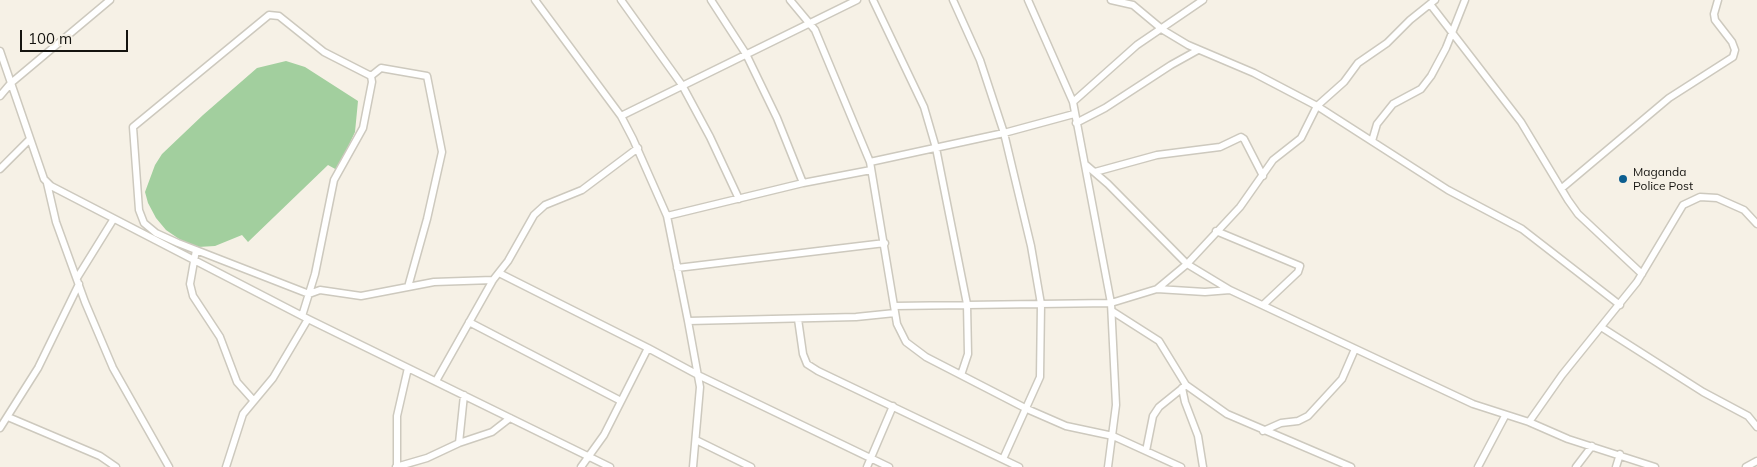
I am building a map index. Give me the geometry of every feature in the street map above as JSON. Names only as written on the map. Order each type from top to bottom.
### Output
[{"type":"street","points":[[0,96],[11,83],[110,0]]},
{"type":"street","points":[[535,0],[621,116],[638,148],[668,216],[700,376],[700,400],[694,467]]},
{"type":"street","points":[[621,0],[682,85],[710,137],[739,199]]},
{"type":"street","points":[[711,0],[746,54],[777,118],[803,183]]},
{"type":"street","points":[[790,0],[810,22],[838,82],[870,162],[895,309],[901,332],[915,350],[1027,409],[1066,426],[1114,436],[1181,467]]},
{"type":"street","points":[[621,116],[857,0]]},
{"type":"street","points":[[873,0],[924,107],[936,148],[967,304],[968,354],[961,375]]},
{"type":"street","points":[[953,0],[980,60],[1004,133],[1031,246],[1040,304],[1040,377],[1005,462]]},
{"type":"street","points":[[1028,0],[1073,102],[1111,303],[1116,405],[1114,436],[1108,467]]},
{"type":"street","points":[[1111,0],[1138,8],[1161,28],[1198,50],[1254,73],[1317,106],[1448,190],[1522,229],[1620,305]]},
{"type":"street","points":[[1073,102],[1137,45],[1202,0]]},
{"type":"street","points":[[1372,141],[1377,124],[1392,104],[1421,89],[1431,76],[1465,0]]},
{"type":"street","points":[[1562,188],[1669,98],[1733,57],[1736,50],[1732,42],[1714,20],[1718,0]]},
{"type":"street","points":[[1157,289],[1187,264],[1247,200],[1274,160],[1301,138],[1317,106],[1344,82],[1358,63],[1387,44],[1410,20],[1433,2],[1521,122],[1578,214],[1642,274]]},
{"type":"street","points":[[371,76],[324,52],[279,16],[269,15],[136,122],[133,127],[132,140],[139,210],[144,222],[156,232],[196,250],[309,294],[320,290],[361,296],[434,282],[493,280]]},
{"type":"street","points":[[1076,123],[1198,50]]},
{"type":"street","points":[[0,51],[46,183],[56,222],[113,368],[169,467]]},
{"type":"street","points":[[371,76],[382,68],[427,76],[441,145],[442,152],[427,219],[408,287]]},
{"type":"street","points":[[226,467],[243,414],[273,378],[305,318],[334,180],[363,128],[372,82],[371,76]]},
{"type":"street","points":[[870,162],[1004,133],[1074,114]]},
{"type":"street","points":[[1095,172],[1148,157],[1220,147],[1241,137],[1244,139],[1263,176]]},
{"type":"street","points":[[0,168],[30,138]]},
{"type":"street","points":[[436,381],[493,280],[530,220],[541,208],[582,190],[638,148]]},
{"type":"street","points":[[1086,166],[1095,172],[1187,264],[1230,290],[1432,386],[1505,416],[1529,422],[1558,436],[1620,454],[1655,467]]},
{"type":"street","points":[[668,216],[803,183],[871,170]]},
{"type":"street","points":[[46,183],[113,220],[305,318],[610,467]]},
{"type":"street","points":[[1529,422],[1562,375],[1620,305],[1642,274],[1678,210],[1690,200],[1700,197],[1729,202],[1744,210],[1757,224]]},
{"type":"street","points":[[0,428],[38,368],[78,281],[113,220]]},
{"type":"street","points":[[1216,231],[1300,266],[1298,272],[1263,305]]},
{"type":"street","points":[[677,268],[885,243]]},
{"type":"street","points":[[196,250],[190,284],[193,296],[220,337],[237,382],[254,401]]},
{"type":"street","points":[[499,273],[700,376],[889,467]]},
{"type":"street","points":[[688,321],[798,318],[967,304],[1111,303],[1157,289],[1205,292],[1230,290]]},
{"type":"street","points":[[1112,310],[1159,340],[1184,386],[1185,402],[1198,436],[1203,467]]},
{"type":"street","points":[[798,318],[803,354],[807,364],[1005,462],[1019,467]]},
{"type":"street","points":[[469,322],[621,401]]},
{"type":"street","points":[[1601,327],[1703,392],[1748,416],[1757,427]]},
{"type":"street","points":[[581,467],[604,435],[648,348]]},
{"type":"street","points":[[1263,431],[1281,423],[1298,421],[1308,416],[1342,378],[1355,349]]},
{"type":"street","points":[[408,368],[397,416],[397,467],[427,458],[459,443],[492,432],[510,418]]},
{"type":"street","points":[[1184,386],[1227,414],[1263,431],[1352,467]]},
{"type":"street","points":[[1146,451],[1153,416],[1159,407],[1184,386]]},
{"type":"street","points":[[459,443],[464,395]]},
{"type":"street","points":[[867,467],[893,406]]},
{"type":"street","points":[[8,416],[100,456],[116,467]]},
{"type":"street","points":[[1478,467],[1505,416]]},
{"type":"street","points":[[696,440],[751,467]]},
{"type":"street","points":[[1576,467],[1592,446]]},
{"type":"street","points":[[1616,467],[1620,454]]},
{"type":"street","points":[[1746,467],[1756,460]]},
{"type":"green space","points":[[286,61],[305,67],[358,101],[355,132],[337,170],[328,165],[248,242],[242,235],[215,246],[198,247],[182,241],[166,230],[156,218],[148,203],[145,192],[155,165],[162,154],[203,115],[257,68]]},
{"type":"place","name":"Maganda Police Post","points":[[1623,179]]}]
